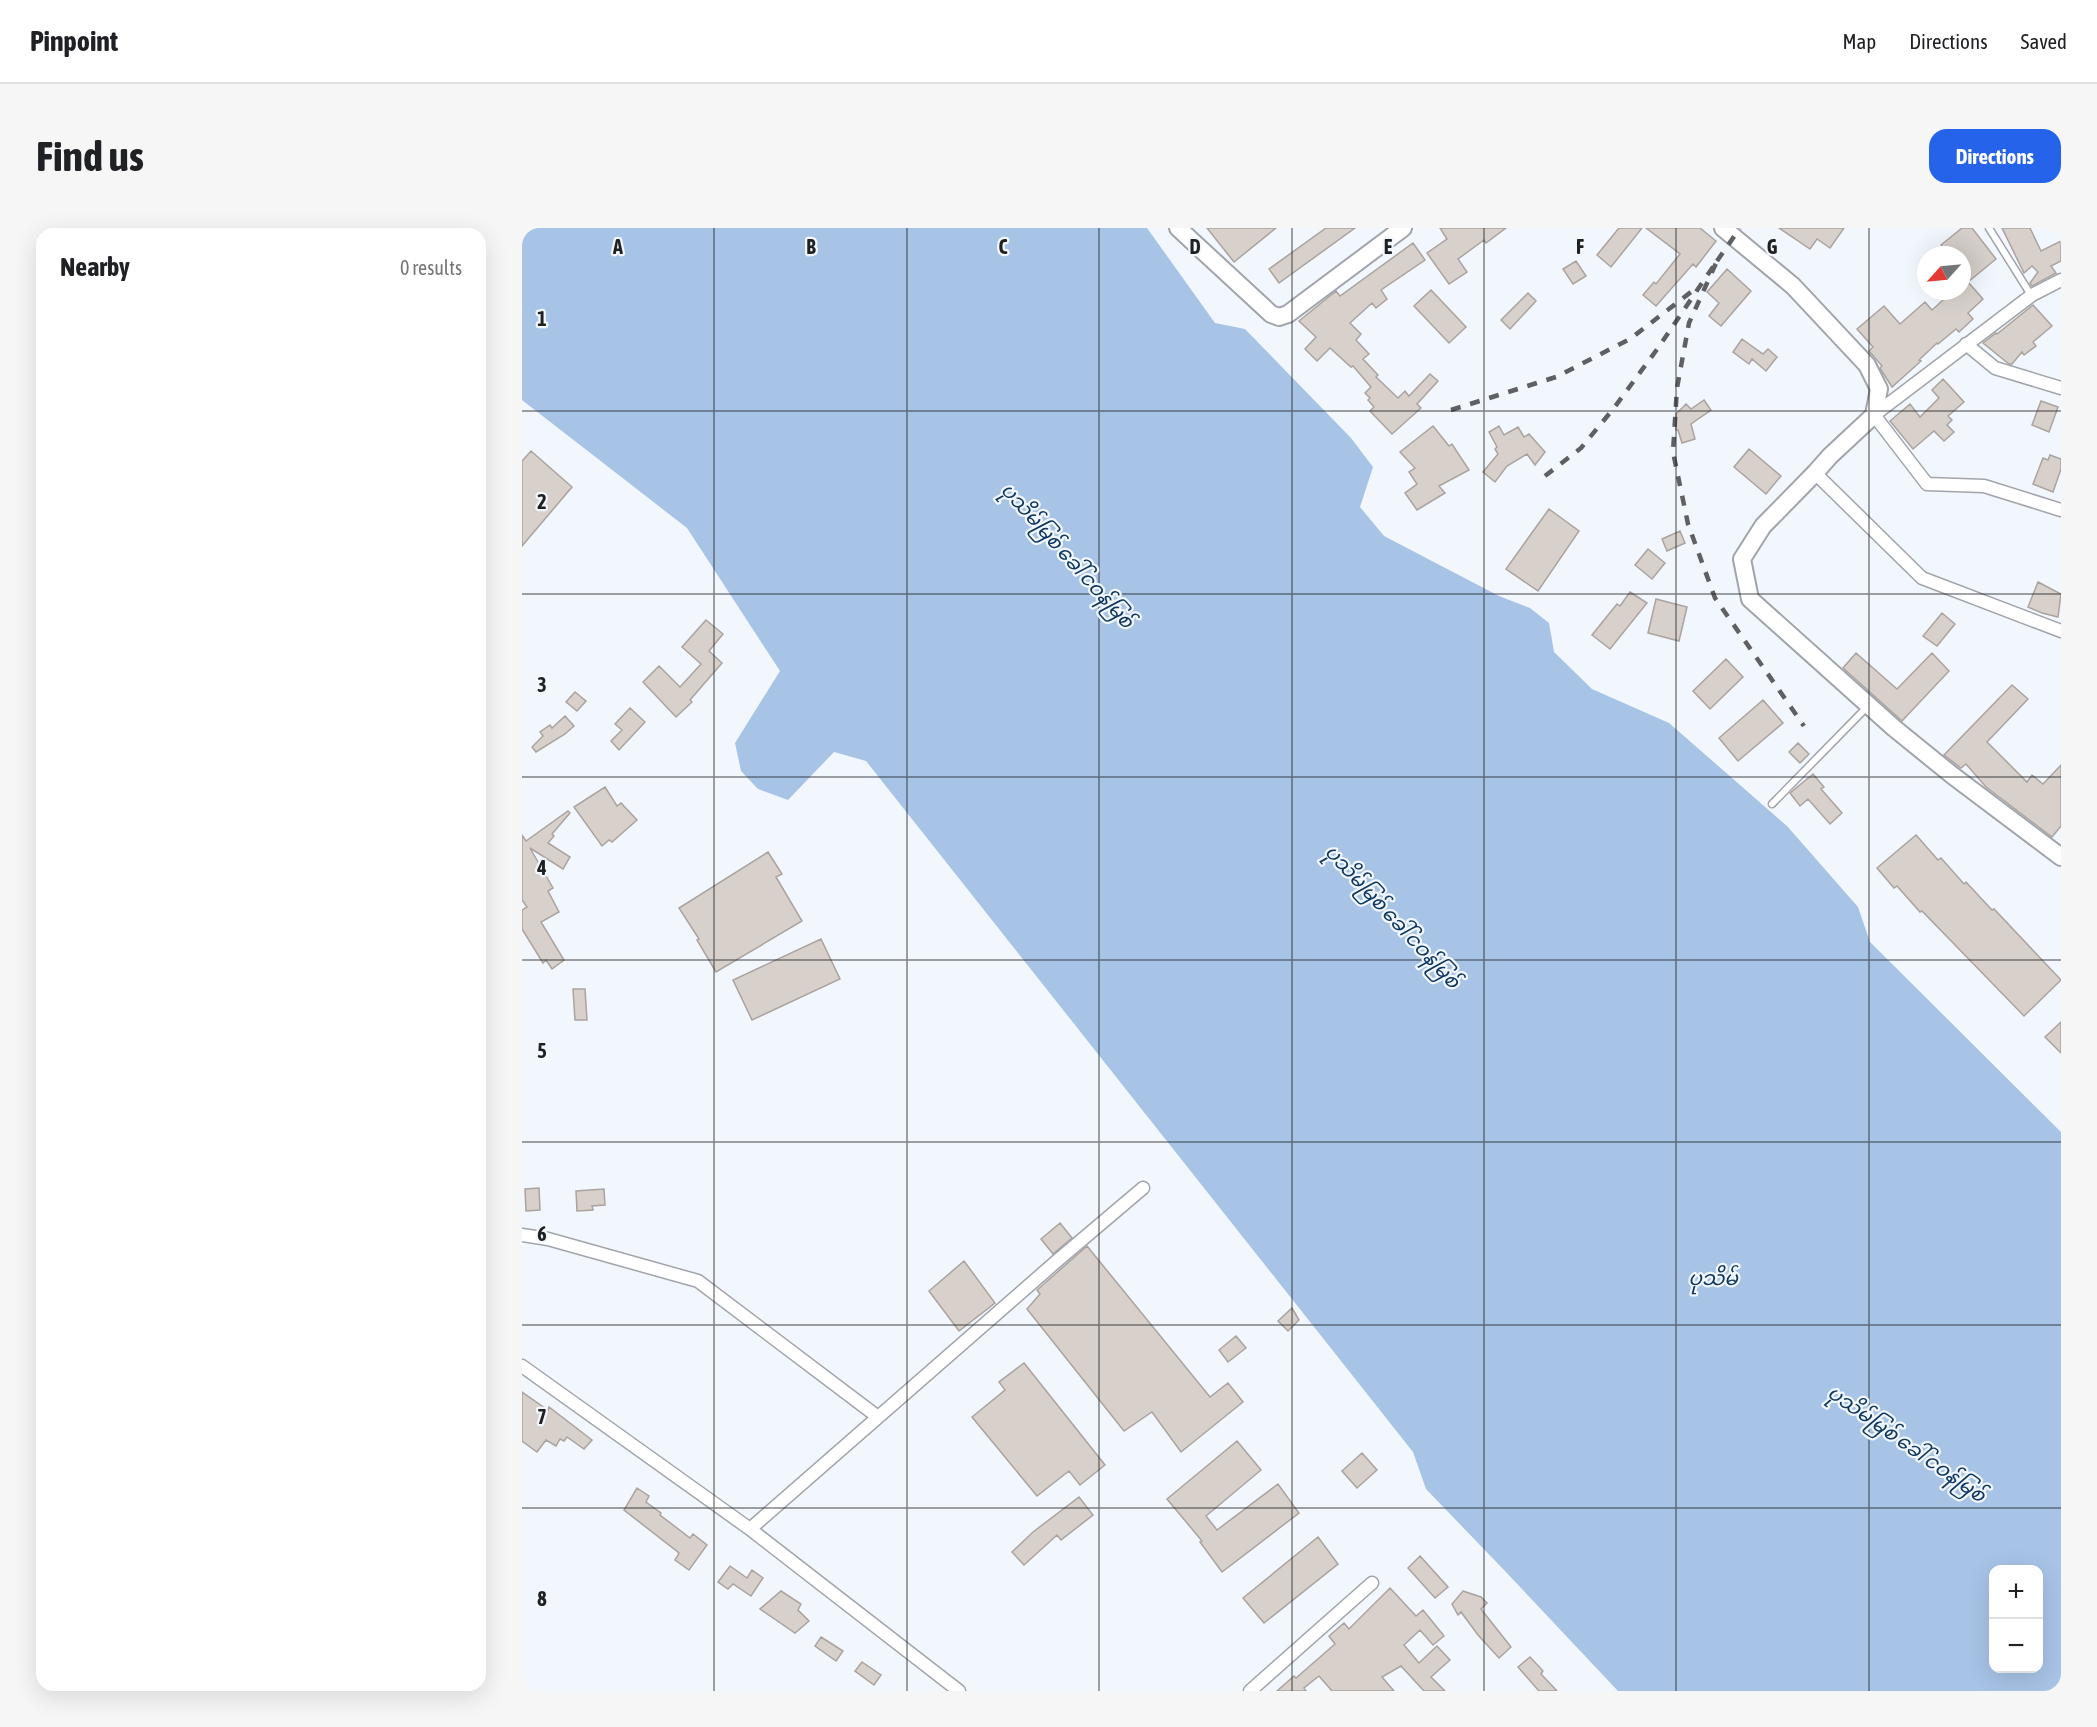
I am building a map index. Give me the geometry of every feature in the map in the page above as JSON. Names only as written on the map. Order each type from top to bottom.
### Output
[{"type":"street","points":[[1178,228],[1271,314],[1279,317],[1288,314],[1403,228]]},
{"type":"street","points":[[1730,230],[1793,286],[1867,366],[1879,389],[1874,415],[1927,484],[1984,486],[2061,510]]},
{"type":"street","points":[[2061,280],[2032,296],[1874,415],[1830,456],[1763,526],[1742,559],[1750,599],[1868,706],[1952,775],[2061,857]]},
{"type":"street","points":[[1966,344],[1995,368],[2061,388]]},
{"type":"street","points":[[1815,473],[1922,578],[2061,631]]},
{"type":"street","points":[[750,1529],[1143,1188]]},
{"type":"street","points":[[522,1235],[548,1239],[698,1281],[878,1418]]},
{"type":"street","points":[[522,1366],[750,1529],[958,1691]]},
{"type":"street","points":[[1250,1691],[1372,1583]]},
{"type":"lane","points":[[1989,228],[2032,296]]},
{"type":"lane","points":[[1772,804],[1868,706]]},
{"type":"water","name":"ပုသိမ်","points":[[522,228],[1147,228],[1215,323],[1245,329],[1351,438],[1373,467],[1360,507],[1384,536],[1499,596],[1530,608],[1549,623],[1554,652],[1592,689],[1669,723],[1787,826],[1858,907],[1870,942],[2061,1132],[2061,1691],[1618,1691],[1426,1489],[1413,1452],[866,761],[834,752],[788,800],[758,789],[741,771],[735,743],[780,671],[687,528],[522,400]]},
{"type":"building","points":[[1207,228],[1276,228],[1234,262]]},
{"type":"building","points":[[1326,228],[1355,228],[1279,283],[1269,269]]},
{"type":"building","points":[[1440,228],[1506,228],[1486,243],[1484,240],[1458,259],[1467,272],[1449,284],[1427,253],[1447,239]]},
{"type":"building","points":[[1619,228],[1642,228],[1611,267],[1597,255]]},
{"type":"building","points":[[1646,228],[1700,228],[1716,241],[1696,267],[1693,264],[1656,306],[1643,295],[1654,282],[1656,284],[1680,254]]},
{"type":"building","points":[[1779,228],[1844,228],[1830,248],[1817,239],[1810,249]]},
{"type":"building","points":[[1962,228],[1972,228],[1996,259],[1971,280],[1971,246],[1941,245]]},
{"type":"building","points":[[2002,228],[2030,228],[2041,251],[2061,241],[2061,261],[2051,266],[2056,273],[2032,286],[2030,283],[2038,272],[2032,266],[2024,273]]},
{"type":"building","points":[[1413,243],[1425,260],[1381,290],[1387,299],[1376,308],[1372,303],[1350,323],[1361,334],[1356,340],[1369,354],[1363,359],[1378,375],[1376,377],[1398,398],[1405,391],[1409,396],[1430,374],[1438,381],[1417,404],[1421,408],[1392,434],[1370,411],[1374,407],[1365,393],[1371,387],[1353,366],[1351,367],[1330,348],[1317,361],[1305,349],[1316,337],[1299,321],[1336,291],[1340,296]]},
{"type":"building","points":[[1576,261],[1586,276],[1573,284],[1563,269]]},
{"type":"building","points":[[1727,269],[1751,291],[1721,326],[1709,316],[1719,303],[1707,292]]},
{"type":"building","points":[[1971,285],[1983,299],[1968,313],[1973,319],[1959,332],[1956,329],[1937,343],[1892,387],[1880,368],[1882,366],[1869,351],[1873,347],[1857,329],[1884,306],[1900,324],[1925,302],[1932,310],[1943,300],[1971,300]]},
{"type":"building","points":[[1431,290],[1466,327],[1449,343],[1414,306]]},
{"type":"building","points":[[1528,293],[1536,301],[1510,329],[1501,320]]},
{"type":"building","points":[[2033,305],[2052,326],[2033,342],[2036,346],[2024,355],[2022,352],[2012,364],[2009,364],[1983,343]]},
{"type":"building","points":[[1742,339],[1763,354],[1768,349],[1777,357],[1766,371],[1752,359],[1749,364],[1733,352]]},
{"type":"building","points":[[1943,379],[1964,402],[1948,416],[1952,420],[1947,425],[1954,432],[1944,441],[1934,431],[1913,449],[1890,421],[1910,404],[1920,417],[1939,398],[1932,390]]},
{"type":"building","points":[[1704,400],[1711,410],[1691,424],[1695,439],[1682,443],[1678,430],[1676,430],[1676,414],[1686,404],[1691,409]]},
{"type":"building","points":[[2041,401],[2058,407],[2049,432],[2032,425]]},
{"type":"building","points":[[1433,426],[1449,446],[1452,444],[1469,470],[1439,486],[1445,493],[1417,510],[1405,493],[1417,484],[1409,472],[1415,468],[1400,452]]},
{"type":"building","points":[[1499,426],[1504,435],[1518,427],[1524,437],[1529,434],[1545,452],[1535,465],[1527,454],[1507,466],[1495,482],[1483,472],[1498,454],[1489,432]]},
{"type":"building","points":[[1749,449],[1781,476],[1766,494],[1734,467]]},
{"type":"building","points":[[531,451],[572,487],[522,546],[522,461]]},
{"type":"building","points":[[2050,455],[2061,459],[2061,469],[2053,492],[2033,484],[2043,458],[2048,460]]},
{"type":"building","points":[[1549,509],[1579,531],[1538,591],[1506,569]]},
{"type":"building","points":[[1680,531],[1685,543],[1667,551],[1662,539]]},
{"type":"building","points":[[1648,549],[1665,563],[1652,579],[1635,565]]},
{"type":"building","points":[[2038,582],[2061,594],[2058,617],[2028,607]]},
{"type":"building","points":[[1630,592],[1647,603],[1610,649],[1592,635]]},
{"type":"building","points":[[1656,599],[1687,607],[1679,641],[1648,633]]},
{"type":"building","points":[[1942,613],[1955,624],[1937,646],[1923,636]]},
{"type":"building","points":[[706,620],[723,634],[709,651],[722,663],[690,700],[692,702],[676,717],[643,682],[659,666],[680,687],[701,664],[682,647]]},
{"type":"building","points":[[1856,653],[1897,689],[1932,653],[1949,671],[1902,721],[1843,668]]},
{"type":"building","points":[[1726,659],[1743,677],[1710,709],[1693,691]]},
{"type":"building","points":[[2012,685],[2028,699],[1987,742],[2027,782],[2032,775],[2043,784],[2061,765],[2061,826],[2052,837],[1986,787],[1966,764],[1961,768],[1944,755]]},
{"type":"building","points":[[575,692],[586,701],[577,711],[566,702]]},
{"type":"building","points":[[1763,700],[1783,723],[1738,761],[1719,738]]},
{"type":"building","points":[[630,708],[645,722],[619,750],[611,741],[622,730],[615,724]]},
{"type":"building","points":[[565,716],[574,726],[536,752],[532,747],[543,736],[540,732],[550,725],[552,728]]},
{"type":"building","points":[[1798,743],[1809,754],[1800,763],[1789,752]]},
{"type":"building","points":[[1813,774],[1824,787],[1821,789],[1842,813],[1830,824],[1808,799],[1800,806],[1790,793]]},
{"type":"building","points":[[605,787],[617,806],[621,803],[637,820],[612,842],[609,840],[602,846],[574,807]]},
{"type":"building","points":[[568,811],[570,813],[552,834],[554,836],[548,843],[570,857],[563,869],[530,848],[553,888],[548,891],[559,912],[541,922],[564,960],[552,969],[546,960],[543,963],[522,929],[522,910],[527,907],[522,900],[522,835],[526,841]]},
{"type":"building","points":[[1916,835],[1938,860],[1941,858],[1964,884],[1966,882],[1992,910],[1994,909],[2061,980],[2024,1016],[1897,886],[1894,888],[1877,868]]},
{"type":"building","points":[[768,852],[782,874],[776,877],[802,921],[716,972],[679,908]]},
{"type":"building","points":[[821,939],[840,979],[752,1020],[733,980]]},
{"type":"building","points":[[573,989],[585,989],[587,1020],[575,1020]]},
{"type":"building","points":[[2061,1022],[2061,1053],[2045,1037]]},
{"type":"building","points":[[539,1188],[540,1210],[526,1211],[525,1189]]},
{"type":"building","points":[[604,1189],[605,1205],[592,1206],[593,1210],[577,1211],[576,1191]]},
{"type":"building","points":[[1060,1223],[1072,1238],[1053,1254],[1041,1239]]},
{"type":"building","points":[[1087,1246],[1210,1397],[1228,1383],[1243,1402],[1181,1452],[1152,1412],[1124,1431],[1027,1309],[1040,1294],[1037,1290]]},
{"type":"building","points":[[964,1261],[995,1303],[959,1331],[929,1291]]},
{"type":"building","points":[[1292,1308],[1299,1320],[1288,1331],[1278,1321]]},
{"type":"building","points":[[1236,1336],[1246,1348],[1228,1362],[1219,1350]]},
{"type":"building","points":[[1024,1363],[1105,1465],[1080,1485],[1069,1471],[1037,1496],[972,1417],[1005,1390],[999,1382]]},
{"type":"building","points":[[522,1392],[548,1410],[549,1407],[592,1440],[584,1449],[567,1437],[564,1441],[560,1439],[556,1446],[546,1440],[537,1452],[522,1441]]},
{"type":"building","points":[[1237,1441],[1261,1470],[1206,1516],[1217,1530],[1278,1484],[1299,1513],[1222,1572],[1200,1542],[1202,1541],[1167,1499]]},
{"type":"building","points":[[1362,1453],[1377,1470],[1357,1488],[1342,1471]]},
{"type":"building","points":[[637,1488],[649,1496],[646,1502],[661,1513],[660,1515],[690,1538],[693,1534],[707,1545],[689,1570],[675,1560],[679,1553],[624,1510]]},
{"type":"building","points":[[1079,1497],[1093,1515],[1061,1540],[1057,1535],[1024,1565],[1012,1552],[1033,1532]]},
{"type":"building","points":[[1318,1537],[1338,1564],[1264,1623],[1243,1598]]},
{"type":"building","points":[[1420,1556],[1448,1587],[1435,1598],[1408,1568]]},
{"type":"building","points":[[730,1566],[747,1578],[752,1570],[763,1578],[751,1596],[733,1584],[728,1589],[718,1582]]},
{"type":"building","points":[[1390,1588],[1416,1616],[1423,1610],[1444,1636],[1433,1645],[1420,1630],[1404,1645],[1419,1663],[1437,1646],[1450,1660],[1431,1677],[1445,1691],[1424,1691],[1401,1666],[1382,1677],[1394,1691],[1332,1691],[1319,1676],[1304,1688],[1306,1691],[1277,1691],[1294,1676],[1296,1678],[1335,1644],[1329,1636],[1344,1623],[1349,1629]]},
{"type":"building","points":[[781,1591],[801,1604],[798,1610],[809,1621],[795,1633],[760,1609]]},
{"type":"building","points":[[1463,1591],[1481,1597],[1487,1603],[1481,1609],[1511,1647],[1499,1658],[1461,1612],[1458,1615],[1452,1604]]},
{"type":"building","points":[[821,1637],[843,1651],[836,1661],[815,1646]]},
{"type":"building","points":[[1530,1657],[1543,1671],[1541,1674],[1557,1691],[1539,1691],[1518,1667]]},
{"type":"building","points":[[862,1662],[881,1675],[874,1685],[855,1671]]},
{"type":"railway","points":[[1717,261],[1740,228]]},
{"type":"railway","points":[[1545,476],[1581,448],[1614,408],[1717,261],[1689,323],[1677,388],[1673,452],[1688,524],[1715,598],[1804,726]]},
{"type":"railway","points":[[1451,410],[1556,377],[1630,339],[1691,292]]},
{"type":"water label","name":"ပုသိမ်မြစ် ခေါ် ငဝန်မြစ်","points":[[1068,555]]},
{"type":"water label","name":"ပုသိမ်မြစ် ခေါ် ငဝန်မြစ်","points":[[1393,916]]},
{"type":"water label","name":"ပုသိမ်မြစ် ခေါ် ငဝန်မြစ်","points":[[1907,1443]]}]
